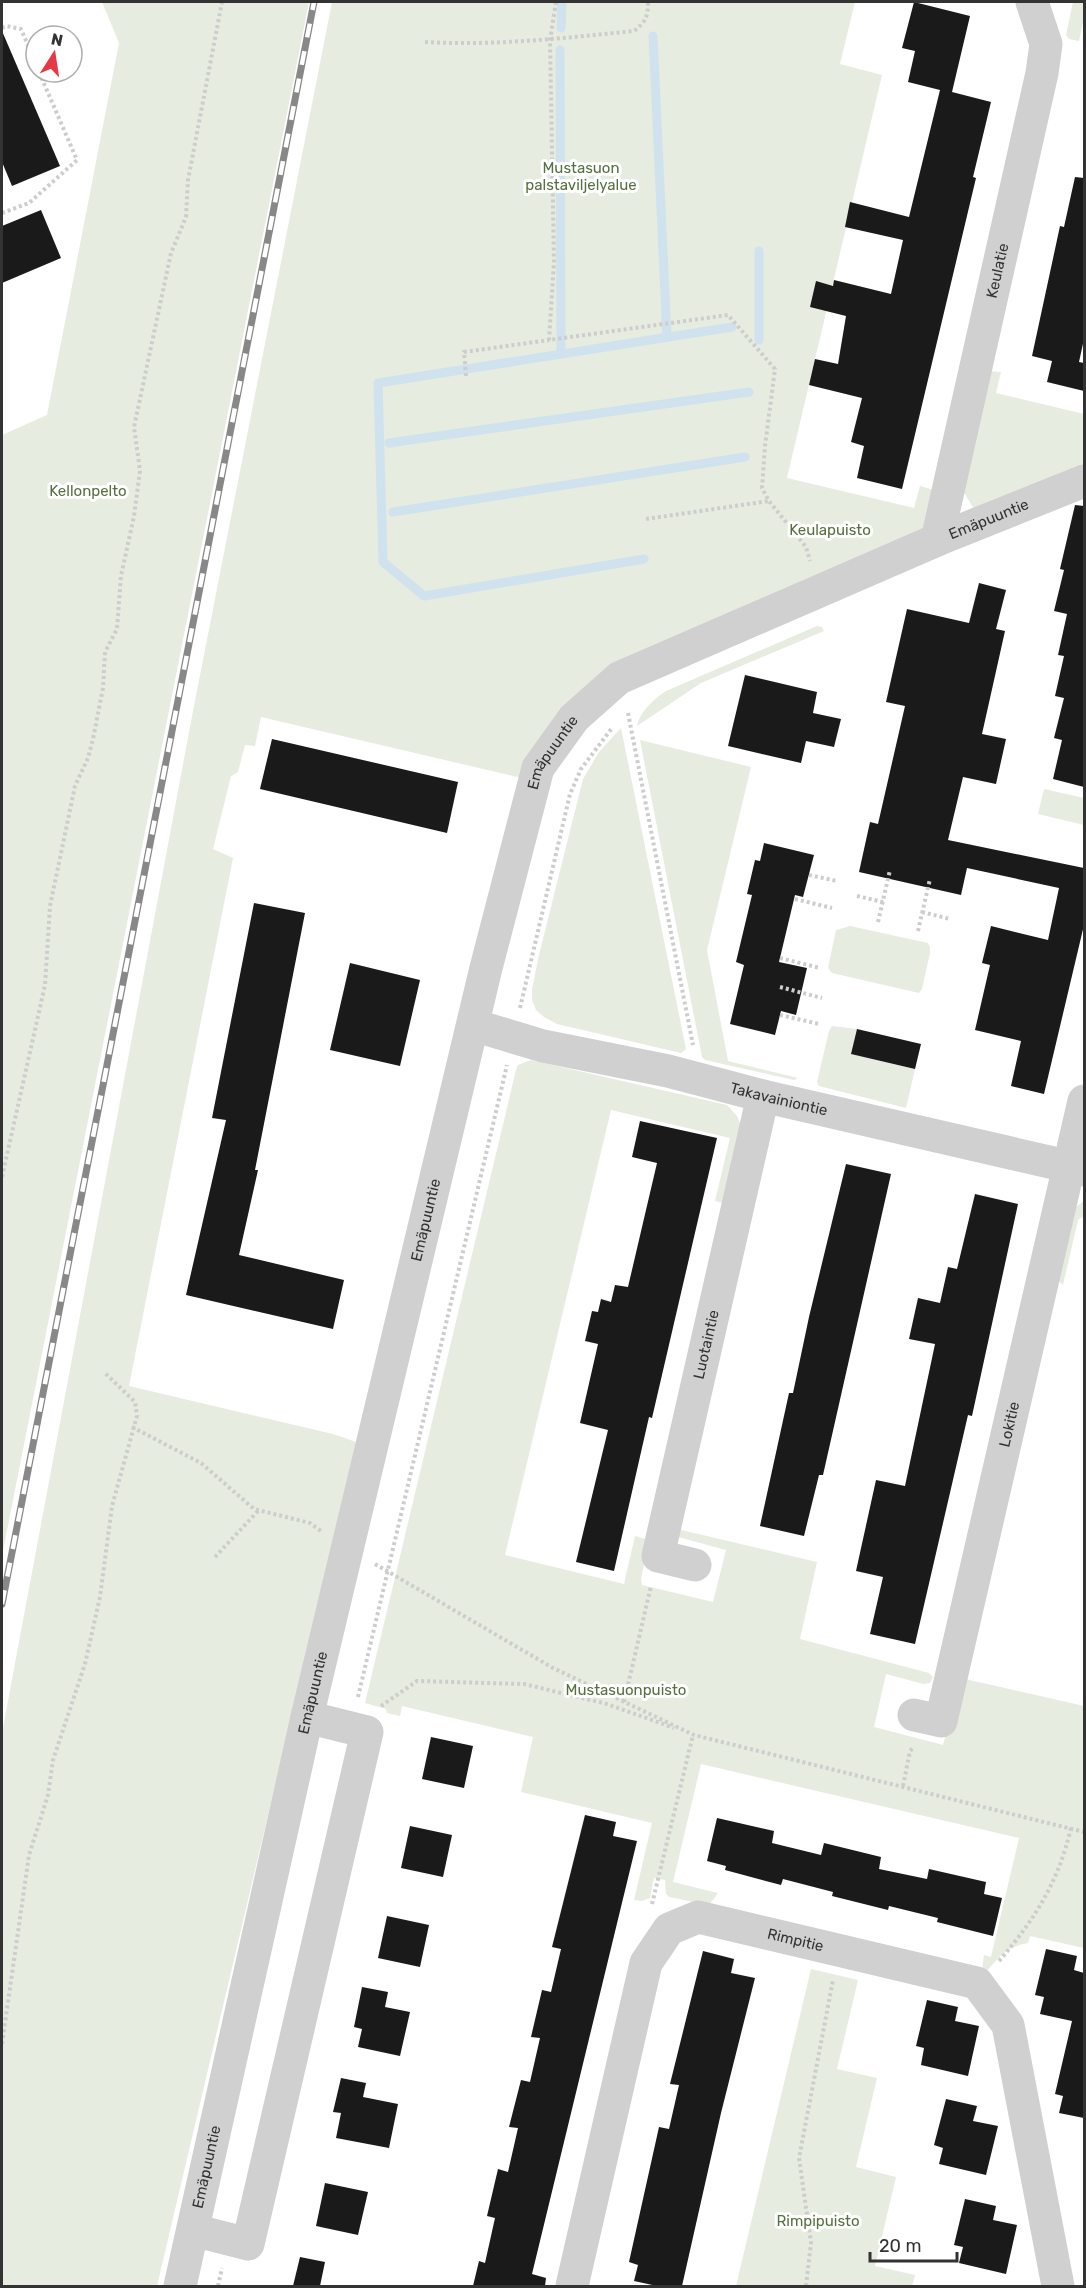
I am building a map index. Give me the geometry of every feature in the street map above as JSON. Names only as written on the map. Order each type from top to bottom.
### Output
[{"type":"street","name":"Keulatie","points":[[937,540],[1042,73],[1046,44],[1032,2]]},
{"type":"street","name":"Emäpuuntie","points":[[180,2286],[308,1717],[486,968],[538,768],[574,718],[619,678],[937,540],[1084,481]]},
{"type":"street","name":"Takavainiontie","points":[[473,1025],[513,1038],[668,1071],[763,1096],[1077,1168]]},
{"type":"street","name":"Luotaintie","points":[[658,1556],[763,1096]]},
{"type":"street","name":"Lokitie","points":[[928,1718],[1077,1168],[1084,1101]]},
{"type":"street","points":[[658,1556],[695,1565]]},
{"type":"street","points":[[193,2230],[248,2244],[367,1731],[308,1717]]},
{"type":"street","name":"Rimpitie","points":[[669,1929],[698,1917],[977,1983],[1008,2025],[1058,2286]]},
{"type":"street","points":[[573,2286],[646,1962],[669,1929]]},
{"type":"path","points":[[2,1177],[45,985],[50,906],[75,786],[88,758],[93,738],[103,688],[105,652],[117,629],[121,576],[134,516],[140,471],[134,427],[171,253],[186,217],[188,180],[222,2]]},
{"type":"path","points":[[549,340],[554,262],[550,40],[556,2]]},
{"type":"path","points":[[424,42],[467,45],[550,40],[634,31],[644,24],[648,15],[648,2]]},
{"type":"path","points":[[2,28],[6,26],[21,29],[24,36]]},
{"type":"path","points":[[2,213],[29,203],[77,160],[44,84]]},
{"type":"path","points":[[466,376],[464,352],[728,315],[775,369],[762,488],[769,501],[806,547],[819,591]]},
{"type":"path","points":[[646,519],[769,501]]},
{"type":"path","points":[[351,1728],[570,794],[581,769],[595,749],[637,705]]},
{"type":"path","points":[[628,713],[694,1052]]},
{"type":"path","points":[[878,922],[890,870]]},
{"type":"path","points":[[809,875],[837,881]]},
{"type":"path","points":[[918,931],[930,879]]},
{"type":"path","points":[[857,896],[883,902]]},
{"type":"path","points":[[795,899],[832,908]]},
{"type":"path","points":[[922,912],[950,919]]},
{"type":"path","points":[[780,958],[820,968]]},
{"type":"path","points":[[780,987],[822,998]]},
{"type":"path","points":[[780,1015],[819,1024]]},
{"type":"path","points":[[2,2044],[29,1855],[48,1795],[52,1760],[85,1664],[100,1597],[112,1506],[132,1427],[137,1416],[135,1402],[104,1371]]},
{"type":"path","points":[[132,1427],[201,1463],[254,1509],[310,1523],[348,1552],[387,1569],[553,1668],[694,1735]]},
{"type":"path","points":[[215,1557],[258,1510]]},
{"type":"path","points":[[624,1702],[658,1556]]},
{"type":"path","points":[[351,1728],[417,1681],[524,1684],[607,1704],[694,1735],[1084,1832]]},
{"type":"path","points":[[903,1786],[910,1751],[928,1718]]},
{"type":"path","points":[[669,1929],[652,1905],[694,1735]]},
{"type":"path","points":[[993,1969],[1019,1938],[1052,1887],[1064,1856],[1071,1828]]},
{"type":"path","points":[[806,2286],[811,2243],[799,2158],[839,1950]]},
{"type":"path","points":[[218,2286],[229,2239]]},
{"type":"green space","name":"Kellonpelto","points":[[102,2],[309,2],[2,1556],[2,435],[47,415],[119,43]]},
{"type":"green space","points":[[332,2],[855,2],[840,64],[882,75],[787,478],[914,508],[920,486],[934,490],[939,495],[919,536],[616,665],[522,778],[261,717],[255,746],[245,745],[238,772],[231,776],[213,849],[233,858],[129,1386],[333,1434],[356,1442],[157,2286],[2,2286],[2,1733],[193,711]]},
{"type":"green space","points":[[1073,2],[1084,2],[1084,17],[1079,41],[1069,39],[1066,35]]},
{"type":"green space","points":[[988,371],[1001,372],[996,393],[1084,414],[1084,467],[974,509],[963,491]]},
{"type":"green space","points":[[817,626],[822,627],[824,631],[701,683],[637,726],[644,710],[666,691]]},
{"type":"green space","points":[[621,728],[686,1049],[681,1053],[557,1024],[536,1010],[532,1000],[539,955],[583,779],[599,752]]},
{"type":"green space","points":[[640,740],[751,767],[707,950],[728,1061],[798,1078],[794,1080],[705,1060],[702,1057]]},
{"type":"green space","points":[[1044,789],[1084,798],[1084,825],[1038,814]]},
{"type":"green space","points":[[850,926],[928,943],[930,953],[922,989],[919,993],[832,973],[828,968],[836,930]]},
{"type":"green space","points":[[832,1026],[857,1029],[852,1054],[915,1069],[906,1108],[819,1086],[817,1082]]},
{"type":"green space","name":"Mustasuonpuisto","points":[[531,1060],[727,1105],[737,1116],[743,1130],[723,1203],[715,1201],[730,1138],[611,1110],[505,1555],[624,1584],[635,1536],[649,1540],[641,1579],[642,1585],[713,1602],[726,1550],[678,1537],[681,1530],[817,1562],[800,1639],[929,1673],[933,1677],[930,1683],[923,1684],[886,1674],[874,1727],[943,1745],[960,1681],[965,1679],[1084,1706],[1084,1948],[1030,1936],[1028,1943],[1008,1950],[985,1973],[982,1971],[984,1955],[991,1957],[1019,1838],[701,1764],[673,1882],[718,1893],[709,1905],[669,1897],[666,1894],[665,1880],[654,1878],[650,1898],[642,1901],[634,1900],[652,1823],[521,1792],[533,1737],[402,1706],[400,1716],[365,1703],[516,1070],[518,1065]]},
{"type":"green space","points":[[1084,1201],[1084,1216],[1078,1220],[1063,1285],[1054,1277],[1072,1210]]},
{"type":"green space","name":"Rimpipuisto","points":[[811,1969],[858,1980],[837,2069],[877,2078],[856,2167],[896,2177],[875,2266],[915,2275],[912,2286],[736,2286]]},
{"type":"building","points":[[914,2],[970,16],[952,92],[991,102],[973,177],[976,178],[902,489],[857,478],[864,446],[851,442],[862,398],[809,385],[815,359],[838,364],[846,316],[810,307],[816,281],[833,286],[834,280],[891,294],[903,240],[845,227],[850,202],[909,217],[940,90],[908,82],[915,51],[902,48]]},
{"type":"building","points":[[2,31],[60,166],[12,186],[2,162]]},
{"type":"building","points":[[1075,177],[1084,178],[1084,339],[1079,362],[1084,363],[1084,391],[1047,382],[1052,361],[1032,356],[1060,226],[1064,227]]},
{"type":"building","points":[[41,210],[61,258],[2,283],[2,226]]},
{"type":"building","points":[[1075,505],[1084,506],[1084,787],[1053,779],[1062,740],[1054,738],[1064,698],[1055,696],[1064,656],[1058,655],[1067,614],[1054,611],[1064,570],[1060,569]]},
{"type":"building","points":[[979,583],[1006,590],[996,629],[1005,631],[982,734],[1006,739],[996,784],[963,777],[948,840],[1084,868],[1084,925],[1044,1094],[1011,1086],[1021,1041],[975,1030],[990,965],[982,963],[991,926],[1048,940],[1059,888],[967,868],[961,895],[859,872],[870,822],[878,824],[905,706],[886,702],[907,609],[969,623]]},
{"type":"building","points":[[745,675],[817,692],[813,713],[841,719],[834,747],[806,741],[801,763],[728,746]]},
{"type":"building","points":[[272,739],[458,782],[447,833],[260,789]]},
{"type":"building","points":[[764,843],[814,855],[803,897],[795,895],[779,962],[807,968],[796,1015],[781,1011],[775,1035],[730,1024],[744,965],[736,962],[752,895],[747,894],[755,860],[760,861]]},
{"type":"building","points":[[254,903],[305,913],[255,1170],[258,1170],[239,1255],[344,1280],[333,1329],[186,1295],[226,1120],[212,1118]]},
{"type":"building","points":[[350,963],[420,980],[400,1066],[330,1050]]},
{"type":"building","points":[[857,1029],[921,1044],[915,1069],[851,1054]]},
{"type":"building","points":[[640,1121],[717,1138],[614,1571],[576,1562],[608,1430],[580,1423],[598,1344],[585,1341],[592,1311],[598,1312],[601,1299],[611,1302],[615,1285],[628,1287],[657,1163],[632,1157]]},
{"type":"building","points":[[846,1164],[891,1174],[823,1475],[819,1475],[804,1536],[760,1526],[789,1393],[793,1393]]},
{"type":"building","points":[[975,1194],[1018,1204],[972,1416],[968,1415],[915,1644],[870,1634],[883,1577],[856,1571],[876,1480],[905,1486],[935,1344],[909,1339],[918,1298],[940,1303],[948,1267],[957,1269]]},
{"type":"building","points":[[431,1737],[473,1746],[464,1788],[422,1779]]},
{"type":"building","points":[[585,1815],[616,1822],[613,1836],[637,1841],[532,2274],[546,2278],[545,2286],[473,2286],[479,2261],[485,2263],[495,2218],[487,2216],[498,2169],[508,2172],[518,2128],[509,2127],[521,2080],[530,2082],[540,2038],[531,2037],[542,1990],[551,1992],[561,1949],[552,1947]]},
{"type":"building","points":[[717,1818],[774,1831],[772,1843],[821,1855],[824,1843],[881,1857],[879,1869],[927,1879],[929,1869],[986,1882],[984,1894],[1002,1898],[993,1936],[937,1922],[938,1918],[889,1906],[888,1910],[832,1896],[833,1892],[783,1879],[781,1885],[725,1870],[726,1866],[707,1861]]},
{"type":"building","points":[[410,1826],[452,1835],[443,1877],[401,1868]]},
{"type":"building","points":[[387,1916],[429,1925],[420,1967],[378,1958]]},
{"type":"building","points":[[1046,1949],[1077,1956],[1074,1970],[1084,1973],[1084,2118],[1059,2113],[1063,2096],[1055,2094],[1072,2021],[1040,2014],[1044,1997],[1035,1995]]},
{"type":"building","points":[[703,1951],[734,1959],[731,1973],[755,1978],[721,2113],[682,2286],[657,2286],[634,2281],[638,2265],[629,2262],[659,2127],[669,2129],[679,2085],[670,2084]]},
{"type":"building","points":[[362,1987],[388,1992],[385,2007],[410,2012],[400,2056],[358,2047],[362,2029],[354,2027]]},
{"type":"building","points":[[927,2000],[958,2007],[955,2021],[979,2026],[968,2076],[921,2065],[924,2048],[916,2046]]},
{"type":"building","points":[[341,2078],[366,2083],[363,2097],[398,2104],[389,2148],[336,2138],[341,2113],[333,2112]]},
{"type":"building","points":[[946,2099],[977,2106],[973,2121],[998,2126],[986,2175],[939,2164],[943,2148],[934,2145]]},
{"type":"building","points":[[325,2183],[368,2192],[358,2235],[316,2226]]},
{"type":"building","points":[[965,2199],[996,2206],[993,2220],[1017,2225],[1006,2274],[959,2263],[963,2247],[954,2245]]},
{"type":"building","points":[[300,2257],[325,2262],[320,2286],[293,2286]]},
{"type":"waterway","points":[[561,28],[562,2]]},
{"type":"waterway","points":[[653,36],[667,337]]},
{"type":"waterway","points":[[560,50],[561,353]]},
{"type":"waterway","points":[[759,251],[759,340]]},
{"type":"waterway","points":[[644,559],[424,596],[383,562],[378,383],[732,327]]},
{"type":"waterway","points":[[389,443],[749,392]]},
{"type":"waterway","points":[[393,512],[745,457]]},
{"type":"railway","points":[[2,1604],[314,2]]},
{"type":"park label","name":"Mustasuon palstaviljelyalue","points":[[581,176]]},
{"type":"park label","name":"Keulapuisto","points":[[830,530]]}]
